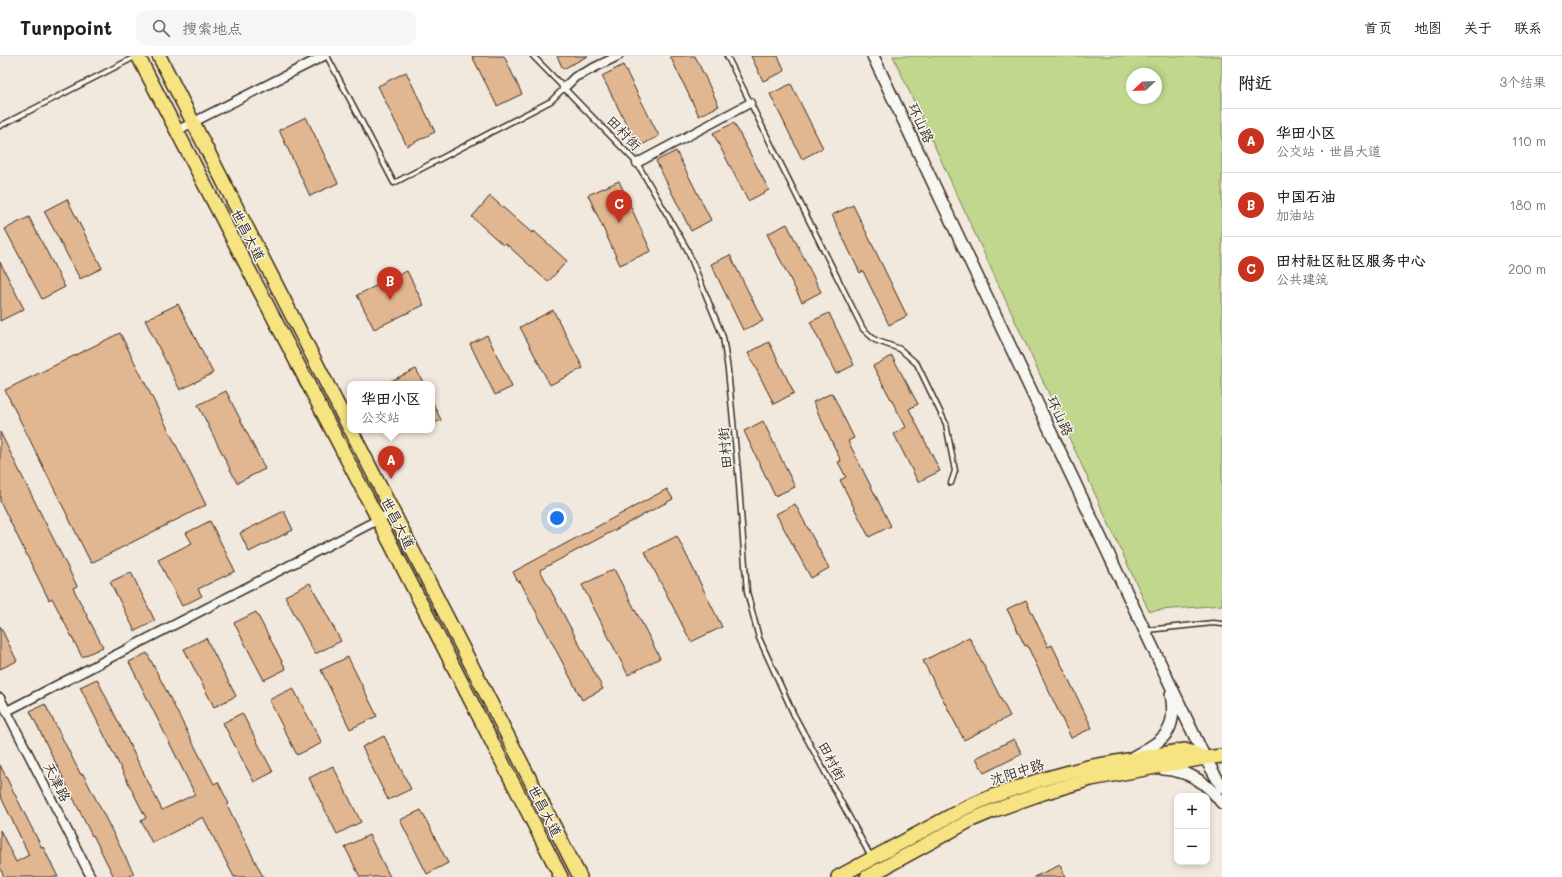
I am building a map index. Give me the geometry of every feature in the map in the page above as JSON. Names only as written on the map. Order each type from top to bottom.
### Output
[{"type":"main road","name":"世昌大道","points":[[138,56],[378,519],[561,877]]},
{"type":"main road","name":"世昌大道","points":[[159,56],[347,423]]},
{"type":"main road","name":"环山路","points":[[873,56],[1205,758],[1222,787]]},
{"type":"main road","name":"世昌大道","points":[[352,433],[580,877]]},
{"type":"main road","points":[[1132,758],[1159,743],[1169,732],[1174,718],[1169,682]]},
{"type":"main road","name":"沈阳中路","points":[[838,877],[965,808],[993,796],[1040,780],[1088,767],[1132,758],[1185,750],[1205,758],[1222,756]]},
{"type":"main road","points":[[866,877],[971,820],[1043,793],[1091,779],[1205,758]]},
{"type":"main road","points":[[1148,768],[1184,772],[1211,788],[1222,803]]},
{"type":"street","points":[[176,131],[324,56]]},
{"type":"street","points":[[564,88],[575,77],[618,56]]},
{"type":"street","points":[[637,163],[750,103]]},
{"type":"street","points":[[6,711],[393,512]]},
{"type":"street","name":"天津路","points":[[0,698],[91,877]]},
{"type":"lane","points":[[0,126],[138,56]]},
{"type":"lane","points":[[327,56],[394,183],[551,101],[564,88]]},
{"type":"lane","name":"田村街","points":[[533,56],[637,163],[687,249],[723,337],[728,370],[738,472],[747,592],[759,638],[794,715],[878,870]]},
{"type":"lane","points":[[727,56],[863,329],[875,340],[900,349],[917,364],[946,424],[955,471],[951,483]]},
{"type":"lane","points":[[1145,631],[1213,623],[1222,624]]},
{"type":"green space","points":[[893,56],[1222,56],[1222,605],[1149,611]]},
{"type":"building","points":[[472,56],[504,56],[522,94],[497,106]]},
{"type":"building","points":[[557,56],[588,56],[563,69]]},
{"type":"building","points":[[670,56],[695,56],[719,106],[699,116]]},
{"type":"building","points":[[751,56],[778,56],[785,71],[763,81]]},
{"type":"building","points":[[623,65],[659,136],[638,147],[602,76]]},
{"type":"building","points":[[406,72],[435,132],[407,146],[378,86]]},
{"type":"building","points":[[791,84],[823,148],[802,159],[770,94]]},
{"type":"building","points":[[306,117],[338,183],[310,196],[279,130]]},
{"type":"building","points":[[734,123],[769,190],[748,201],[713,133]]},
{"type":"building","points":[[676,151],[711,220],[691,231],[656,161]]},
{"type":"building","points":[[619,181],[651,251],[620,265],[588,195]]},
{"type":"building","points":[[490,196],[532,233],[534,231],[567,261],[548,282],[505,243],[503,245],[472,217]]},
{"type":"building","points":[[67,199],[102,268],[80,279],[44,211]]},
{"type":"building","points":[[853,205],[907,316],[889,325],[863,271],[860,273],[832,215]]},
{"type":"building","points":[[29,217],[65,287],[42,299],[5,229]]},
{"type":"building","points":[[787,224],[821,292],[802,302],[767,234]]},
{"type":"building","points":[[730,255],[763,321],[743,330],[711,264]]},
{"type":"building","points":[[0,262],[24,309],[0,321]]},
{"type":"building","points":[[407,271],[424,305],[374,329],[357,295]]},
{"type":"building","points":[[178,304],[213,373],[180,390],[145,320]]},
{"type":"building","points":[[553,310],[583,368],[550,385],[520,327]]},
{"type":"building","points":[[829,313],[854,365],[836,374],[810,322]]},
{"type":"building","points":[[120,333],[206,505],[91,563],[5,390]]},
{"type":"building","points":[[487,335],[512,387],[495,395],[470,344]]},
{"type":"building","points":[[769,342],[794,393],[774,404],[748,353]]},
{"type":"building","points":[[892,356],[918,404],[909,409],[940,471],[918,482],[894,434],[906,427],[873,366]]},
{"type":"building","points":[[416,369],[422,381],[390,381]]},
{"type":"building","points":[[226,391],[265,469],[237,483],[198,405]]},
{"type":"building","points":[[832,393],[854,438],[848,441],[891,526],[869,537],[840,480],[846,477],[838,462],[841,461],[813,402]]},
{"type":"building","points":[[435,407],[441,420],[435,423]]},
{"type":"building","points":[[763,421],[795,487],[775,496],[744,431]]},
{"type":"building","points":[[0,432],[77,586],[73,588],[103,647],[82,657],[52,598],[49,600],[0,501]]},
{"type":"building","points":[[667,489],[673,499],[540,570],[603,689],[582,700],[520,581],[518,582],[513,572]]},
{"type":"building","points":[[795,504],[829,568],[811,578],[776,514]]},
{"type":"building","points":[[284,511],[293,530],[249,552],[240,533]]},
{"type":"building","points":[[210,521],[235,571],[198,589],[202,596],[182,606],[158,560],[192,543],[186,533]]},
{"type":"building","points":[[677,536],[722,627],[691,642],[645,552]]},
{"type":"building","points":[[614,569],[660,658],[628,675],[582,585]]},
{"type":"building","points":[[131,572],[155,621],[135,631],[110,582]]},
{"type":"building","points":[[310,583],[341,641],[315,654],[285,596]]},
{"type":"building","points":[[1026,600],[1048,647],[1052,645],[1092,728],[1071,738],[1027,645],[1025,646],[1007,609]]},
{"type":"building","points":[[256,612],[286,669],[264,680],[234,623]]},
{"type":"building","points":[[0,626],[17,661],[0,669]]},
{"type":"building","points":[[969,637],[1010,716],[964,740],[923,661]]},
{"type":"building","points":[[206,638],[236,696],[214,707],[184,649]]},
{"type":"building","points":[[147,653],[214,784],[218,782],[229,804],[227,805],[263,877],[234,877],[203,817],[152,843],[141,821],[146,818],[80,687],[97,679],[162,810],[195,794],[129,662]]},
{"type":"building","points":[[348,657],[377,716],[350,729],[321,670]]},
{"type":"building","points":[[293,688],[322,743],[297,755],[269,700]]},
{"type":"building","points":[[45,704],[134,874],[128,877],[114,877],[93,835],[92,836],[30,711]]},
{"type":"building","points":[[242,713],[273,772],[254,782],[223,723]]},
{"type":"building","points":[[384,736],[411,789],[388,800],[362,747]]},
{"type":"building","points":[[1014,739],[1022,754],[984,773],[976,758]]},
{"type":"building","points":[[0,765],[58,877],[4,877],[0,868],[0,830],[16,862],[29,855],[0,795]]},
{"type":"building","points":[[333,766],[361,822],[337,834],[309,778]]},
{"type":"building","points":[[421,810],[448,863],[427,874],[400,820]]},
{"type":"building","points":[[369,835],[390,877],[360,877],[345,847]]},
{"type":"building","points":[[1060,865],[1065,877],[1034,877]]},
{"type":"place","name":"田村社区社区服务中心","points":[[619,223]]},
{"type":"place","name":"中国石油","points":[[390,300]]},
{"type":"place","name":"华田小区","points":[[391,479]]}]
